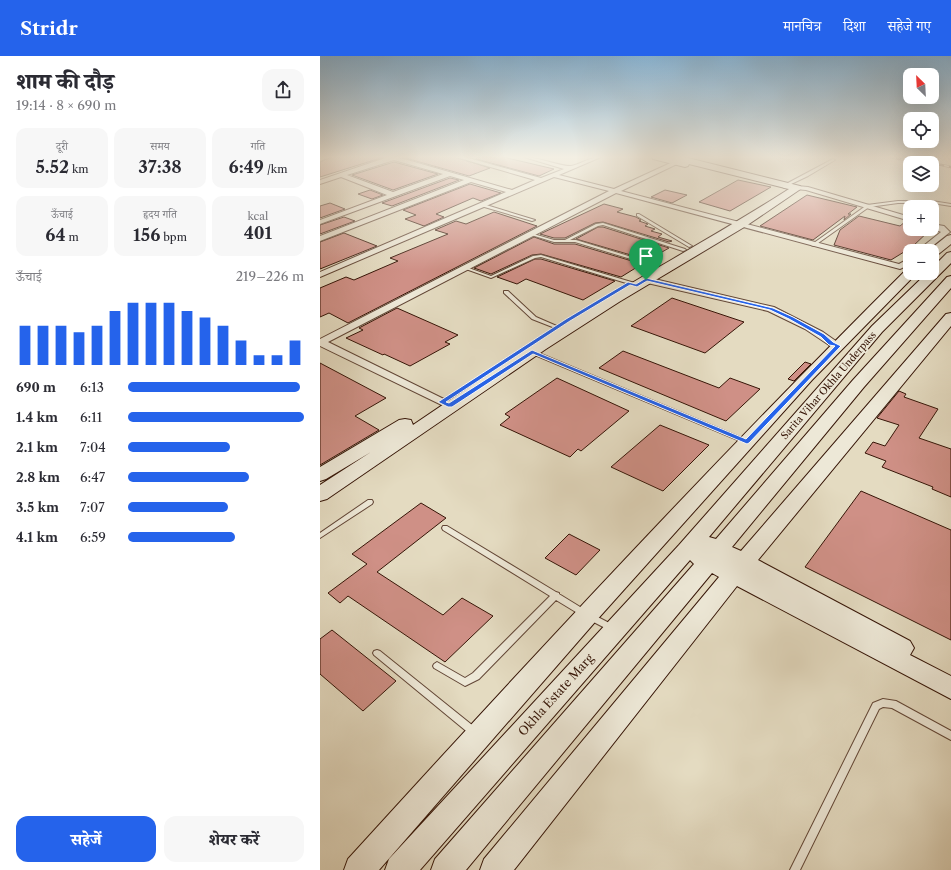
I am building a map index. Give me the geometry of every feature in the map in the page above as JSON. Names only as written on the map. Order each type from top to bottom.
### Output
[{"type":"street","points":[[320,222],[391,195]]},
{"type":"street","points":[[320,239],[432,195]]},
{"type":"street","points":[[320,275],[505,195]]},
{"type":"street","points":[[320,342],[607,195]]},
{"type":"street","points":[[630,195],[813,245],[900,267],[903,265]]},
{"type":"street","points":[[320,494],[420,428],[446,404],[557,327],[637,283],[735,224],[776,195]]},
{"type":"street","points":[[830,195],[903,217]]},
{"type":"street","points":[[320,475],[446,404],[532,352],[637,283],[657,266],[687,248],[735,224]]},
{"type":"street","points":[[930,244],[946,232],[939,228]]},
{"type":"street","points":[[939,248],[951,238]]},
{"type":"street","name":"Sarita Vihar Okhla Underpass","points":[[712,520],[877,329],[951,256]]},
{"type":"street","points":[[359,870],[478,735],[587,615],[747,442],[903,280]]},
{"type":"street","points":[[446,870],[809,440],[905,329],[951,280]]},
{"type":"street","points":[[637,283],[771,309],[791,318],[822,336],[831,344],[838,346]]},
{"type":"street","points":[[495,870],[739,568],[951,317]]},
{"type":"street","points":[[320,342],[446,404]]},
{"type":"street","name":"Okhla Estate Marg","points":[[400,870],[712,520]]},
{"type":"street","points":[[691,544],[719,548],[739,568],[951,688]]},
{"type":"street","points":[[739,568],[951,674]]},
{"type":"lane","points":[[813,245],[868,206],[898,202],[932,202],[951,205]]},
{"type":"lane","points":[[482,205],[533,220]]},
{"type":"lane","points":[[638,215],[687,248]]},
{"type":"lane","points":[[566,240],[597,225],[603,224],[687,248]]},
{"type":"lane","points":[[530,234],[554,241],[575,241],[657,266]]},
{"type":"lane","points":[[464,268],[491,277],[534,257],[541,256],[637,283]]},
{"type":"lane","points":[[506,292],[534,318],[557,327]]},
{"type":"lane","points":[[532,352],[747,442]]},
{"type":"lane","points":[[320,536],[370,502]]},
{"type":"lane","points":[[445,528],[587,615],[615,630]]},
{"type":"lane","points":[[437,666],[465,682],[476,676],[556,595]]},
{"type":"lane","points":[[377,652],[478,735]]},
{"type":"lane","points":[[795,870],[876,706],[883,703],[893,704],[951,736]]},
{"type":"building","points":[[361,195],[383,195],[372,199]]},
{"type":"building","points":[[404,195],[420,195],[392,206],[382,203]]},
{"type":"building","points":[[442,195],[496,195],[481,201],[473,198],[436,214],[444,217],[424,226],[405,219],[416,215],[403,210]]},
{"type":"building","points":[[655,195],[687,195],[672,203],[651,197]]},
{"type":"building","points":[[711,195],[757,195],[730,211],[699,202]]},
{"type":"building","points":[[807,195],[857,207],[848,214],[851,214],[844,220],[845,216],[813,240],[760,226]]},
{"type":"building","points":[[330,203],[345,209],[320,218],[320,206]]},
{"type":"building","points":[[604,204],[623,209],[617,212],[636,217],[641,220],[639,221],[648,224],[645,226],[655,229],[651,231],[662,234],[658,237],[672,241],[669,242],[603,222],[595,223],[565,238],[554,238],[540,234]]},
{"type":"building","points":[[494,212],[537,226],[348,323],[329,313],[320,317],[320,288],[346,277],[354,280],[398,261],[390,258],[448,234],[435,230],[456,221],[466,224]]},
{"type":"building","points":[[859,216],[900,226],[903,224],[903,236],[924,236],[915,244],[903,244],[903,253],[891,260],[834,245],[840,230]]},
{"type":"building","points":[[344,217],[355,221],[320,234],[320,225]]},
{"type":"building","points":[[598,227],[603,227],[669,248],[648,260],[576,239]]},
{"type":"building","points":[[344,233],[377,246],[320,269],[320,242]]},
{"type":"building","points":[[534,237],[554,244],[575,244],[642,264],[621,277],[541,254],[532,255],[491,274],[474,268]]},
{"type":"building","points":[[535,259],[541,259],[615,281],[583,300],[526,279],[517,284],[497,277]]},
{"type":"building","points":[[672,298],[744,322],[705,353],[631,326]]},
{"type":"building","points":[[397,308],[458,335],[445,342],[450,344],[410,366],[346,338],[363,330],[359,328]]},
{"type":"building","points":[[623,351],[719,388],[730,378],[760,389],[726,421],[599,368]]},
{"type":"building","points":[[805,362],[811,364],[794,381],[788,379]]},
{"type":"building","points":[[320,363],[386,398],[355,416],[379,430],[320,465]]},
{"type":"building","points":[[557,378],[629,411],[581,451],[578,449],[570,457],[500,425],[510,417],[505,414]]},
{"type":"building","points":[[899,391],[906,394],[904,397],[938,409],[919,438],[951,449],[951,497],[932,489],[933,487],[882,467],[886,461],[865,453],[873,442],[885,446],[899,425],[877,418]]},
{"type":"building","points":[[660,425],[709,445],[663,491],[611,467]]},
{"type":"building","points":[[861,491],[951,530],[951,640],[805,567]]},
{"type":"building","points":[[421,503],[446,518],[377,572],[443,615],[462,598],[493,616],[445,662],[348,596],[340,603],[328,593],[367,564],[352,554]]},
{"type":"building","points":[[569,534],[600,550],[576,575],[545,558]]},
{"type":"building","points":[[332,630],[396,681],[363,711],[320,674],[320,639]]},
{"type":"route","points":[[646,280],[771,309],[791,318],[822,336],[831,344],[838,346],[747,442],[532,352],[450,406],[441,402],[568,320],[629,283],[637,285],[646,280]]}]
